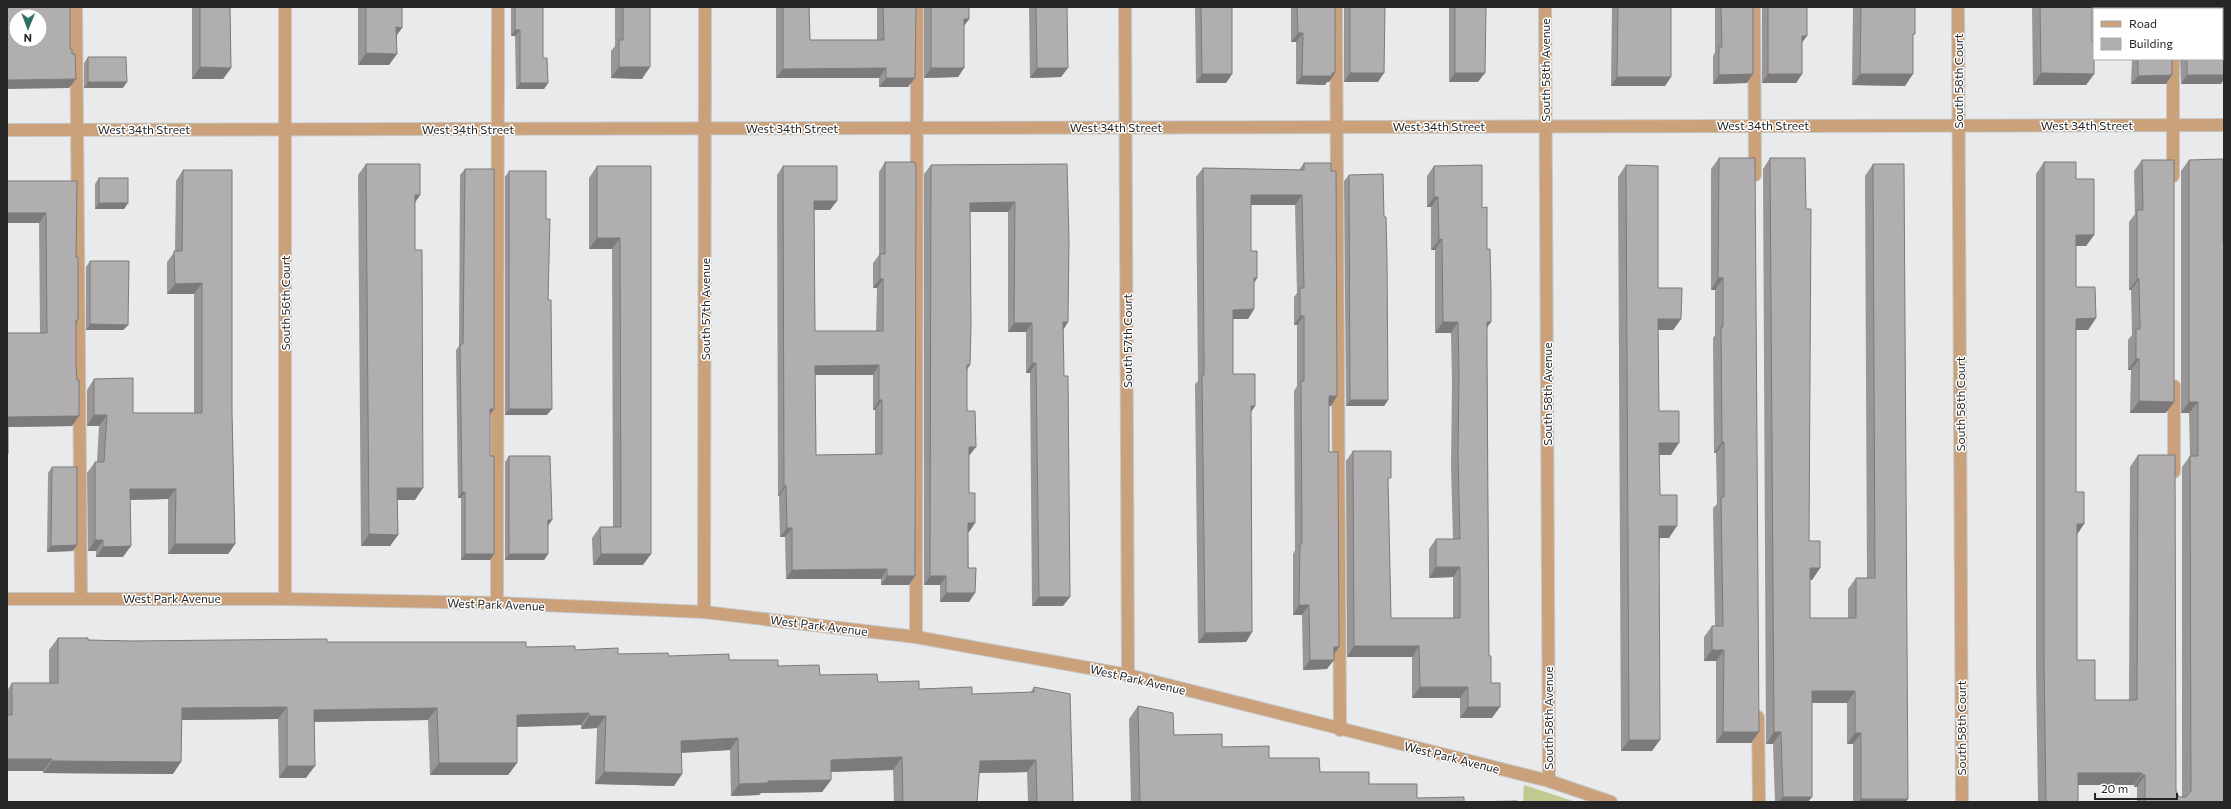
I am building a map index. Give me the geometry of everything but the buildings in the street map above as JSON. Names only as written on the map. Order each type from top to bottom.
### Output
[{"type":"street","points":[[76,7],[81,598]]},
{"type":"street","name":"South 56th Court","points":[[284,599],[286,129],[285,7]]},
{"type":"street","points":[[497,603],[498,7]]},
{"type":"street","name":"South 57th Avenue","points":[[704,612],[705,7]]},
{"type":"street","points":[[916,637],[917,7]]},
{"type":"street","name":"South 57th Court","points":[[1125,7],[1128,675]]},
{"type":"street","points":[[1336,7],[1340,730]]},
{"type":"street","name":"South 58th Avenue","points":[[1545,7],[1549,781]]},
{"type":"street","points":[[1754,7],[1755,189]]},
{"type":"street","name":"South 58th Court","points":[[1958,7],[1962,802]]},
{"type":"street","points":[[2173,60],[2174,188]]},
{"type":"street","name":"West 34th Street","points":[[7,130],[2224,125]]},
{"type":"street","points":[[2174,372],[2174,483]]},
{"type":"street","name":"West Park Avenue","points":[[7,599],[284,599],[497,603],[704,612],[916,637],[1128,675],[1340,730],[1549,781],[1611,802]]},
{"type":"street","points":[[1758,706],[1759,802]]},
{"type":"green space","points":[[1524,785],[1576,802],[1523,802]]}]
